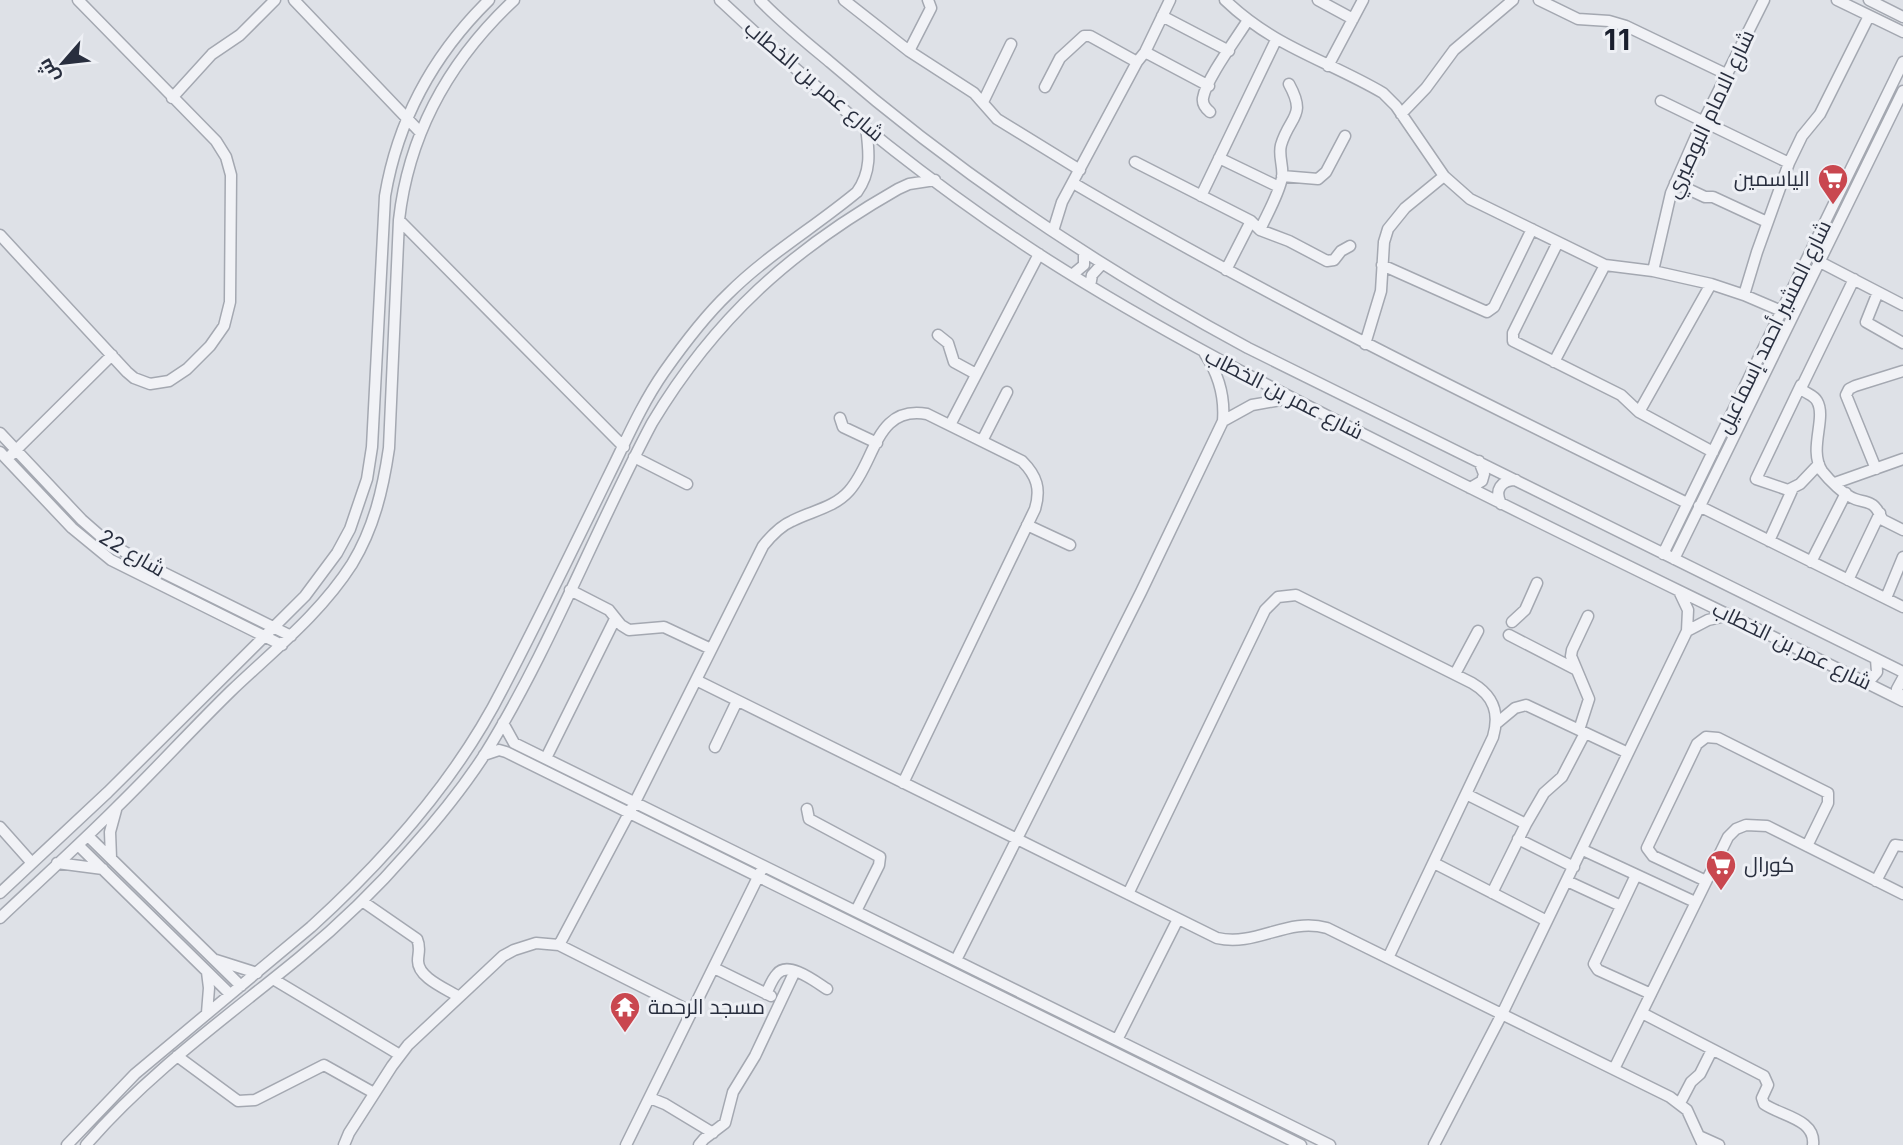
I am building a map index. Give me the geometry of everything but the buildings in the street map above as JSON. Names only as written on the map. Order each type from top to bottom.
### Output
[{"type":"street","points":[[0,235],[127,372],[142,382],[159,384],[187,369],[210,346],[224,326],[228,314],[229,166],[216,141],[78,0]]},
{"type":"street","points":[[172,98],[212,54],[240,35],[275,0]]},
{"type":"street","points":[[294,0],[420,132]]},
{"type":"street","points":[[0,893],[108,792],[305,596],[337,553],[354,518],[367,479],[372,447],[384,196],[390,166],[406,117],[442,54],[489,0]]},
{"type":"street","points":[[0,918],[88,836],[232,690],[291,636],[328,598],[353,562],[368,533],[383,485],[389,449],[402,192],[420,132],[444,83],[484,28],[514,0]]},
{"type":"street","name":"شارع عمر بن الخطاب","points":[[720,0],[866,127],[1039,254],[1090,286],[1204,353],[1292,398],[1903,700]]},
{"type":"street","name":"شارع عمر بن الخطاب","points":[[760,0],[879,105],[952,161],[1102,264],[1170,306],[1248,348],[1903,672]]},
{"type":"street","points":[[844,0],[860,5],[909,51],[974,93],[997,119],[1080,170]]},
{"type":"street","points":[[909,51],[931,8],[929,0]]},
{"type":"street","points":[[1053,231],[1062,202],[1137,62],[1145,52],[1170,0]]},
{"type":"street","points":[[1225,0],[1276,40],[1383,93],[1444,176],[1470,199],[1605,265],[1653,271],[1711,284],[1793,316]]},
{"type":"street","points":[[1318,0],[1353,19]]},
{"type":"street","points":[[1328,66],[1363,0]]},
{"type":"street","points":[[1401,114],[1426,88],[1454,50],[1513,0]]},
{"type":"street","points":[[1539,0],[1578,19],[1609,21],[1626,26],[1726,74]]},
{"type":"street","name":"شارع الامام البوصيري","points":[[1653,271],[1675,183],[1764,0]]},
{"type":"street","points":[[1837,0],[1903,32]]},
{"type":"street","points":[[1869,0],[1903,17]]},
{"type":"street","points":[[1162,16],[1229,51]]},
{"type":"street","points":[[1744,295],[1789,163],[1802,136],[1820,114],[1869,16]]},
{"type":"street","points":[[1210,112],[1203,101],[1209,86],[1248,20]]},
{"type":"street","points":[[1045,87],[1063,54],[1084,36],[1090,36],[1137,62]]},
{"type":"street","points":[[1201,196],[1276,40]]},
{"type":"street","points":[[983,102],[1011,44]]},
{"type":"street","points":[[1145,52],[1209,86]]},
{"type":"street","points":[[442,54],[457,64]]},
{"type":"street","name":"شارع المشير أحمد إسماعيل","points":[[1668,556],[1687,503],[1903,62]]},
{"type":"street","points":[[1260,230],[1281,181],[1280,148],[1298,105],[1289,84]]},
{"type":"street","name":"شارع المشير أحمد إسماعيل","points":[[1668,556],[1699,506],[1903,91]]},
{"type":"street","points":[[1661,101],[1789,163]]},
{"type":"street","points":[[67,1145],[135,1073],[330,909],[413,820],[488,715],[649,397],[682,347],[729,293],[786,245],[857,192],[864,182],[870,156],[866,127]]},
{"type":"street","points":[[1219,158],[1281,181],[1318,178],[1326,172],[1345,136]]},
{"type":"street","points":[[1135,162],[1251,221],[1260,230],[1289,241],[1327,261],[1334,260],[1341,251],[1349,247]]},
{"type":"street","points":[[1365,344],[1381,291],[1384,242],[1396,218],[1444,176]]},
{"type":"street","points":[[86,1145],[125,1102],[177,1056],[273,979],[362,901],[409,852],[452,800],[503,723],[634,457],[671,391],[695,356],[734,312],[807,248],[898,188],[935,180]]},
{"type":"street","points":[[1073,183],[1226,270],[1365,344],[1687,503]]},
{"type":"street","points":[[1675,183],[1767,222]]},
{"type":"street","points":[[399,220],[624,447]]},
{"type":"street","points":[[1226,270],[1251,221]]},
{"type":"street","points":[[1382,265],[1487,312],[1494,307],[1532,229]]},
{"type":"street","points":[[1558,242],[1512,336],[1516,343],[1621,395],[1639,412],[1713,452]]},
{"type":"street","points":[[1072,275],[1084,264],[1084,252]]},
{"type":"street","points":[[950,425],[1039,254]]},
{"type":"street","points":[[1820,262],[1903,305]]},
{"type":"street","points":[[1090,286],[1092,275],[1102,264]]},
{"type":"street","points":[[1554,362],[1605,265]]},
{"type":"street","points":[[1793,488],[1783,489],[1756,480],[1854,279]]},
{"type":"street","points":[[1639,412],[1711,284]]},
{"type":"street","points":[[1878,292],[1866,322],[1903,343]]},
{"type":"street","points":[[938,335],[948,343],[954,362],[976,374]]},
{"type":"street","points":[[682,347],[695,356]]},
{"type":"street","points":[[956,960],[1223,421],[1224,403],[1220,386],[1204,353]]},
{"type":"street","points":[[3,456],[16,450],[112,355]]},
{"type":"street","points":[[1876,469],[1846,395],[1852,387],[1903,371]]},
{"type":"street","points":[[1801,386],[1803,392],[1815,398],[1819,407],[1816,449],[1819,464],[1828,478],[1852,498],[1871,503],[1883,520],[1903,530]]},
{"type":"street","points":[[982,441],[1007,392]]},
{"type":"street","points":[[1223,421],[1252,405],[1292,398]]},
{"type":"street","points":[[559,945],[635,802],[763,545],[776,531],[791,521],[827,507],[844,496],[857,480],[886,426],[905,413],[927,414],[1022,461],[1032,470],[1038,482],[1039,496],[903,783]]},
{"type":"street","points":[[840,418],[842,427],[877,443]]},
{"type":"street","name":"شارع 22","points":[[0,433],[82,520],[106,541],[142,562],[291,636]]},
{"type":"street","name":"شارع 22","points":[[3,456],[72,528],[111,560],[282,645]]},
{"type":"street","points":[[634,457],[687,484]]},
{"type":"street","points":[[1835,483],[1903,459]]},
{"type":"street","points":[[1470,488],[1482,481],[1483,467],[1479,461]]},
{"type":"street","points":[[1769,541],[1793,488],[1819,464]]},
{"type":"street","points":[[1501,503],[1498,489],[1508,480],[1516,480]]},
{"type":"street","points":[[1811,562],[1846,493]]},
{"type":"street","points":[[1699,506],[1903,607]]},
{"type":"street","points":[[1847,580],[1880,513]]},
{"type":"street","points":[[1027,525],[1070,545]]},
{"type":"street","points":[[1886,598],[1903,557]]},
{"type":"street","points":[[1513,622],[1525,610],[1537,583]]},
{"type":"street","points":[[570,590],[608,610],[629,629],[664,627],[711,649]]},
{"type":"street","points":[[1434,1145],[1583,850],[1687,631],[1688,610],[1679,591]]},
{"type":"street","points":[[1128,894],[1270,602],[1278,597],[1296,595],[1483,689],[1496,710],[1497,723],[1493,737],[1388,958]]},
{"type":"street","points":[[1687,631],[1707,620],[1731,615]]},
{"type":"street","points":[[1492,893],[1544,793],[1562,777],[1582,731],[1589,699],[1572,663],[1572,650],[1588,616]]},
{"type":"street","points":[[546,758],[615,619]]},
{"type":"street","points":[[537,622],[551,629]]},
{"type":"street","points":[[1455,674],[1478,631]]},
{"type":"street","points":[[1509,635],[1575,669]]},
{"type":"street","points":[[1863,681],[1871,679],[1877,672],[1876,659]]},
{"type":"street","points":[[1903,678],[1897,689],[1903,700]]},
{"type":"street","points":[[696,680],[1217,938],[1228,941],[1251,939],[1292,926],[1316,925],[1328,928],[1680,1103],[1692,1119],[1701,1140],[1719,1145]]},
{"type":"street","points":[[715,747],[737,701]]},
{"type":"street","points":[[1497,723],[1515,708],[1527,705],[1628,753]]},
{"type":"street","points":[[503,723],[514,743],[1330,1145]]},
{"type":"street","points":[[1706,881],[1653,856],[1647,848],[1697,744],[1706,737],[1718,738],[1828,793],[1828,803],[1807,846]]},
{"type":"street","points":[[484,755],[499,750],[506,752],[1296,1144],[1299,1130]]},
{"type":"street","points":[[1466,794],[1526,824]]},
{"type":"street","points":[[111,858],[110,832],[117,807]]},
{"type":"street","points":[[807,809],[809,819],[880,857],[856,911]]},
{"type":"street","points":[[413,820],[414,829],[426,832]]},
{"type":"street","points":[[1615,1069],[1728,837],[1746,825],[1767,826],[1903,894]]},
{"type":"street","points":[[0,827],[32,863]]},
{"type":"street","points":[[88,836],[241,986]]},
{"type":"street","points":[[1518,839],[1574,867]]},
{"type":"street","points":[[396,840],[407,844],[409,852]]},
{"type":"street","points":[[78,845],[230,995]]},
{"type":"street","points":[[1876,881],[1895,845],[1903,846]]},
{"type":"street","points":[[1583,850],[1695,902]]},
{"type":"street","points":[[57,863],[103,869]]},
{"type":"street","points":[[1434,863],[1547,921]]},
{"type":"street","points":[[626,1145],[764,865]]},
{"type":"street","points":[[1636,875],[1594,964],[1598,970],[1651,994]]},
{"type":"street","points":[[1567,881],[1621,906]]},
{"type":"street","points":[[362,901],[417,939],[420,945],[418,967],[422,974],[460,997]]},
{"type":"street","points":[[1117,1040],[1178,919]]},
{"type":"street","points":[[344,1145],[400,1055],[503,956],[513,950],[536,943],[559,945],[692,1012]]},
{"type":"street","points":[[214,959],[257,972]]},
{"type":"street","points":[[714,968],[779,1000]]},
{"type":"street","points":[[766,994],[779,971],[786,969],[795,971],[827,989]]},
{"type":"street","points":[[699,1145],[725,1123],[733,1092],[755,1056],[779,1000],[795,971]]},
{"type":"street","points":[[207,972],[207,1013]]},
{"type":"street","points":[[273,979],[400,1055]]},
{"type":"street","points":[[1642,1013],[1766,1078],[1768,1085],[1762,1098],[1764,1104],[1806,1125],[1813,1136],[1813,1145]]},
{"type":"street","points":[[1680,1103],[1691,1082],[1700,1074],[1712,1050]]},
{"type":"street","points":[[177,1056],[238,1101],[255,1100],[324,1065],[374,1093]]},
{"type":"street","points":[[650,1098],[713,1133]]},
{"type":"place","name":"الياسمين","points":[[1833,206]]},
{"type":"place","name":"كورال","points":[[1721,892]]},
{"type":"place","name":"مسجد الرحمة","points":[[625,1034]]},
{"type":"district","name":"11","points":[[1618,40]]}]
